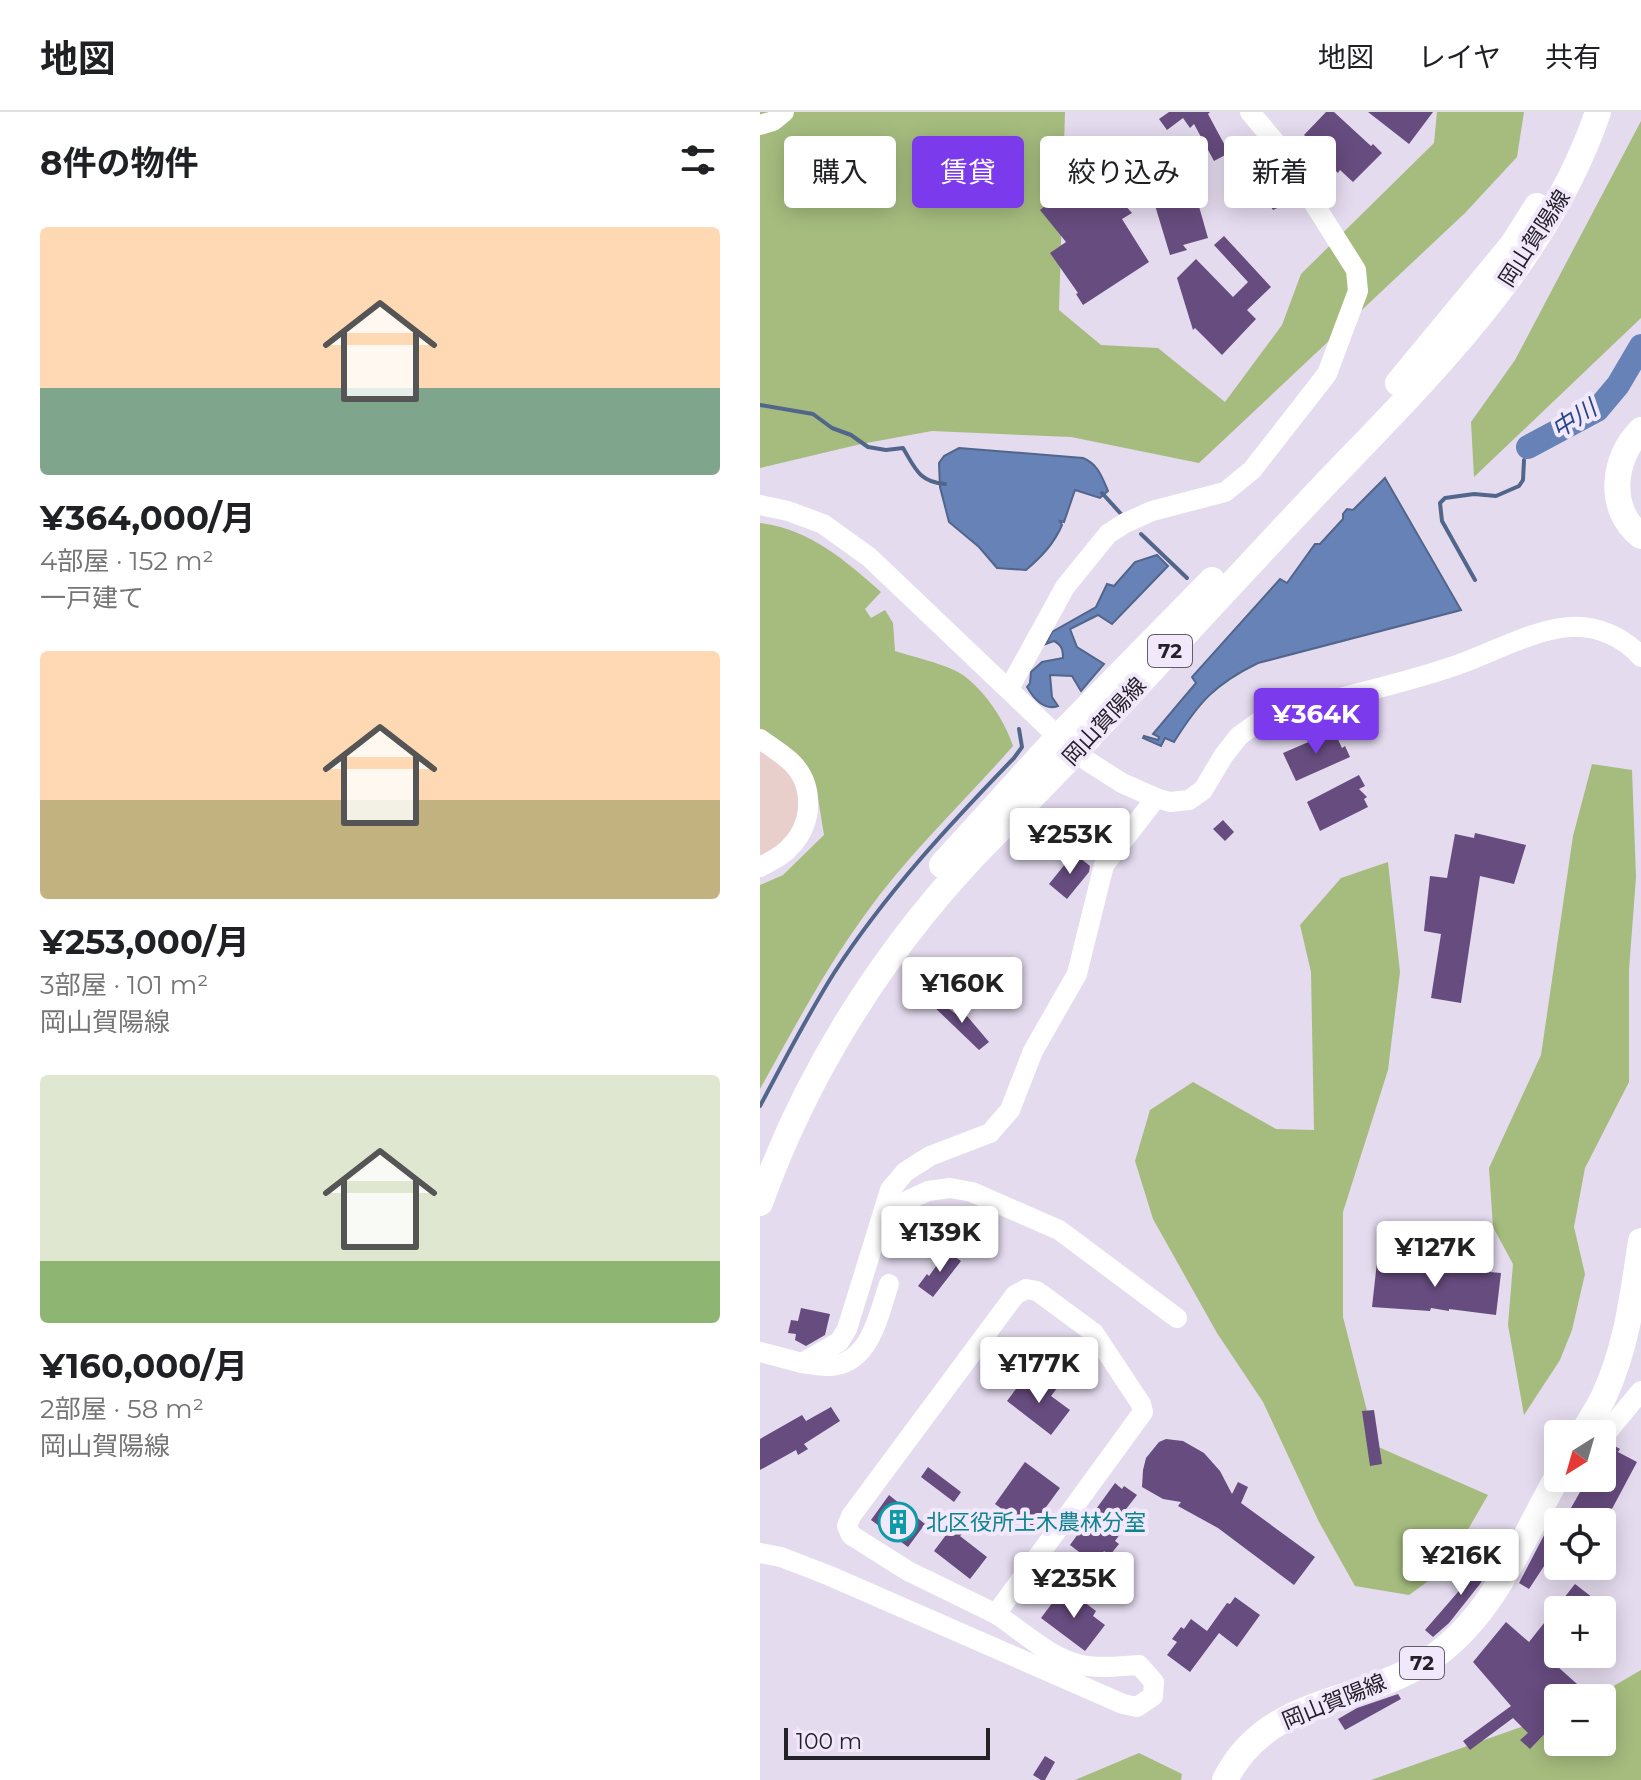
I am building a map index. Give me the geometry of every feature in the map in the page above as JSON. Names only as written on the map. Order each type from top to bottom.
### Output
[{"type":"main road","name":"岡山賀陽線","points":[[760,1203],[772,1168],[806,1098],[840,1035],[880,972],[1067,745],[1270,520],[1421,359],[1513,244],[1548,187],[1575,131],[1580,112]]},
{"type":"main road","name":"岡山賀陽線","points":[[760,1155],[823,1029],[863,967],[950,855],[1067,745],[1443,361],[1533,248],[1586,148],[1598,112]]},
{"type":"main road","points":[[1641,430],[1625,453],[1617,475],[1622,513],[1641,536]]},
{"type":"main road","points":[[1590,1420],[1604,1397],[1630,1318],[1641,1241]]},
{"type":"main road","name":"岡山賀陽線","points":[[1225,1780],[1247,1745],[1269,1727],[1407,1672],[1437,1655],[1465,1631],[1496,1590],[1549,1492]]},
{"type":"street","points":[[760,125],[773,121],[784,112]]},
{"type":"street","points":[[1009,689],[1065,587],[1108,534],[1152,511],[1225,492],[1252,470],[1327,374],[1358,291],[1356,270],[1275,142],[1250,112]]},
{"type":"street","points":[[760,505],[823,524],[869,557],[1067,745],[1122,783],[1170,802],[1189,800],[1203,790],[1239,736],[1276,714],[1452,667],[1547,632],[1570,627],[1596,629],[1620,639],[1641,657]]},
{"type":"street","points":[[760,739],[800,772],[809,799],[808,813],[794,844],[760,867]]},
{"type":"street","points":[[802,1363],[839,1342],[847,1329],[890,1190],[905,1172],[930,1156],[990,1133],[1010,1110],[1033,1051],[1077,974],[1104,865],[1156,798]]},
{"type":"street","points":[[885,1211],[928,1191],[950,1188],[972,1192],[1059,1230],[1177,1318]]},
{"type":"street","points":[[760,1352],[802,1363],[829,1366],[846,1362],[866,1348],[889,1284]]},
{"type":"street","points":[[760,1553],[781,1557],[830,1576],[1123,1704],[1137,1707],[1153,1696],[1154,1682],[1139,1665],[1099,1667],[1072,1662],[996,1614],[908,1571],[851,1535],[847,1526],[851,1516],[1015,1295],[1026,1289],[1037,1291],[1094,1333],[1141,1404],[1143,1412],[996,1614]]},
{"type":"street","points":[[1616,1421],[1641,1391]]},
{"type":"shaded area","points":[[760,747],[789,768],[798,782],[799,820],[782,847],[760,859]]},
{"type":"green space","points":[[760,112],[1065,112],[1064,136],[1040,136],[1040,208],[1062,208],[1059,310],[1101,345],[1158,348],[1225,402],[1282,325],[1301,274],[1434,143],[1437,112],[1524,112],[1517,157],[1465,213],[1199,463],[1071,437],[932,431],[760,468]]},
{"type":"green space","points":[[1641,121],[1641,318],[1474,477],[1471,422],[1515,360]]},
{"type":"green space","points":[[760,523],[778,526],[810,539],[840,558],[881,592],[865,609],[871,618],[885,610],[893,623],[895,651],[956,671],[974,684],[1004,725],[1013,746],[918,850],[864,916],[822,979],[760,1089],[760,885],[783,875],[824,835],[818,798],[804,766],[760,730]]},
{"type":"green space","points":[[1592,764],[1632,770],[1636,877],[1629,970],[1629,1082],[1585,1168],[1574,1227],[1585,1274],[1572,1330],[1560,1360],[1524,1415],[1508,1325],[1513,1264],[1493,1227],[1489,1168],[1541,1055],[1573,836]]},
{"type":"green space","points":[[1388,862],[1400,972],[1388,1070],[1343,1212],[1343,1317],[1376,1446],[1488,1495],[1445,1569],[1409,1595],[1355,1586],[1319,1522],[1263,1402],[1217,1333],[1153,1219],[1135,1161],[1150,1110],[1193,1082],[1276,1129],[1314,1130],[1311,972],[1300,925],[1341,878]]},
{"type":"green space","points":[[1641,1670],[1641,1780],[1371,1780],[1544,1719],[1544,1756],[1616,1756],[1616,1685]]},
{"type":"green space","points":[[1139,1753],[1182,1774],[1181,1780],[1075,1780]]},
{"type":"water","points":[[959,448],[1083,458],[1096,467],[1108,491],[1100,498],[1075,490],[1064,522],[1060,521],[1059,532],[1037,560],[1026,570],[997,568],[979,547],[949,522],[940,487],[939,463],[944,456]]},
{"type":"water","points":[[1385,478],[1461,610],[1258,663],[1209,695],[1174,742],[1165,738],[1161,746],[1143,738],[1158,740],[1159,737],[1153,734],[1196,683],[1192,677],[1280,579],[1287,583],[1315,544],[1320,544],[1343,519],[1347,509],[1353,510]]},
{"type":"water","points":[[1157,555],[1168,566],[1112,624],[1098,615],[1070,629],[1077,647],[1104,664],[1081,691],[1072,676],[1050,675],[1052,697],[1058,706],[1048,707],[1040,703],[1027,687],[1031,672],[1042,662],[1063,658],[1059,644],[1054,641],[1046,644],[1052,632],[1096,607],[1107,584],[1114,586],[1135,562]]},
{"type":"building","points":[[1169,112],[1210,112],[1208,114],[1224,144],[1224,156],[1214,161],[1208,150],[1208,136],[1200,136],[1194,124],[1190,128],[1183,118],[1167,130],[1159,119]]},
{"type":"building","points":[[1326,112],[1334,112],[1382,153],[1353,182],[1340,170],[1338,173],[1336,171],[1336,136],[1304,135]]},
{"type":"building","points":[[1368,112],[1433,112],[1409,144]]},
{"type":"building","points":[[1127,208],[1132,213],[1122,219],[1149,262],[1083,305],[1050,253],[1066,242],[1040,210]]},
{"type":"building","points":[[1156,208],[1199,208],[1208,238],[1183,245],[1187,250],[1170,255]]},
{"type":"building","points":[[1224,236],[1271,287],[1247,310],[1256,319],[1222,355],[1195,328],[1193,330],[1177,278],[1196,259],[1233,297],[1248,282],[1214,245]]},
{"type":"building","points":[[1334,731],[1350,757],[1296,781],[1283,753]]},
{"type":"building","points":[[1359,775],[1365,786],[1359,789],[1367,797],[1364,799],[1368,807],[1320,831],[1307,802]]},
{"type":"building","points":[[1223,820],[1234,832],[1225,841],[1213,829]]},
{"type":"building","points":[[1475,833],[1526,845],[1514,884],[1480,876],[1461,1003],[1431,998],[1441,934],[1424,931],[1430,876],[1447,878],[1455,834],[1474,838]]},
{"type":"building","points":[[1074,853],[1090,866],[1089,872],[1067,899],[1049,884]]},
{"type":"building","points":[[934,998],[960,1017],[967,1016],[989,1042],[979,1050],[930,1003]]},
{"type":"building","points":[[947,1251],[961,1261],[933,1297],[918,1286]]},
{"type":"building","points":[[1377,1262],[1501,1273],[1496,1315],[1449,1309],[1431,1308],[1430,1311],[1372,1307]]},
{"type":"building","points":[[801,1308],[830,1314],[825,1335],[806,1346],[795,1340],[796,1334],[788,1333],[791,1320],[798,1321]]},
{"type":"building","points":[[1025,1377],[1041,1389],[1048,1380],[1058,1387],[1051,1396],[1070,1410],[1051,1435],[1007,1401]]},
{"type":"building","points":[[831,1407],[840,1421],[804,1444],[808,1449],[798,1455],[796,1450],[760,1470],[760,1439],[802,1415],[806,1421]]},
{"type":"building","points":[[1374,1410],[1382,1464],[1370,1466],[1362,1411]]},
{"type":"building","points":[[1166,1439],[1183,1441],[1204,1453],[1220,1471],[1232,1494],[1238,1482],[1248,1487],[1241,1503],[1315,1557],[1294,1585],[1218,1528],[1178,1506],[1181,1502],[1163,1499],[1142,1487],[1146,1458],[1159,1442]]},
{"type":"building","points":[[1616,1447],[1620,1449],[1618,1452],[1637,1462],[1612,1508],[1571,1508],[1580,1492],[1616,1492]]},
{"type":"building","points":[[1025,1462],[1060,1488],[1030,1529],[995,1504]]},
{"type":"building","points":[[928,1467],[961,1492],[954,1502],[921,1477]]},
{"type":"building","points":[[1115,1483],[1137,1495],[1123,1513],[1131,1519],[1115,1541],[1119,1544],[1110,1555],[1104,1551],[1095,1564],[1070,1545]]},
{"type":"building","name":"北区役所土木農林分室","points":[[889,1495],[925,1524],[908,1547],[871,1520]]},
{"type":"building","points":[[952,1527],[987,1557],[970,1579],[934,1551]]},
{"type":"building","points":[[1544,1535],[1544,1566],[1529,1589],[1519,1583]]},
{"type":"building","points":[[1497,1547],[1500,1550],[1480,1584],[1449,1623],[1433,1637],[1425,1630]]},
{"type":"building","points":[[1575,1584],[1591,1596],[1565,1596]]},
{"type":"building","points":[[1062,1590],[1096,1611],[1093,1616],[1105,1625],[1085,1651],[1041,1618]]},
{"type":"building","points":[[1235,1597],[1260,1615],[1237,1647],[1219,1633],[1190,1672],[1167,1655],[1177,1642],[1172,1639],[1181,1627],[1184,1629],[1191,1619],[1207,1631]]},
{"type":"building","points":[[1506,1622],[1529,1642],[1544,1623],[1544,1668],[1559,1668],[1577,1684],[1544,1684],[1544,1734],[1530,1749],[1520,1740],[1528,1733],[1513,1718],[1470,1750],[1463,1741],[1511,1706],[1473,1662]]},
{"type":"building","points":[[1398,1694],[1401,1699],[1345,1730],[1338,1719],[1357,1708]]},
{"type":"building","points":[[1045,1756],[1055,1762],[1045,1780],[1041,1780],[1033,1775]]},
{"type":"waterway","name":"中川","points":[[1528,447],[1597,410],[1618,385],[1641,346]]},
{"type":"waterway","points":[[760,405],[813,414],[868,447],[886,450],[903,448],[923,477],[945,484]]},
{"type":"waterway","points":[[1475,580],[1442,521],[1440,503],[1445,498],[1474,494],[1496,496],[1519,486],[1523,480],[1524,460]]},
{"type":"waterway","points":[[1102,493],[1122,515]]},
{"type":"waterway","points":[[1141,534],[1187,578]]},
{"type":"waterway","points":[[760,1106],[834,973],[874,916],[919,861],[1014,758],[1022,747],[1019,729]]},
{"type":"place","name":"北区役所土木農林分室","points":[[898,1522]]}]
